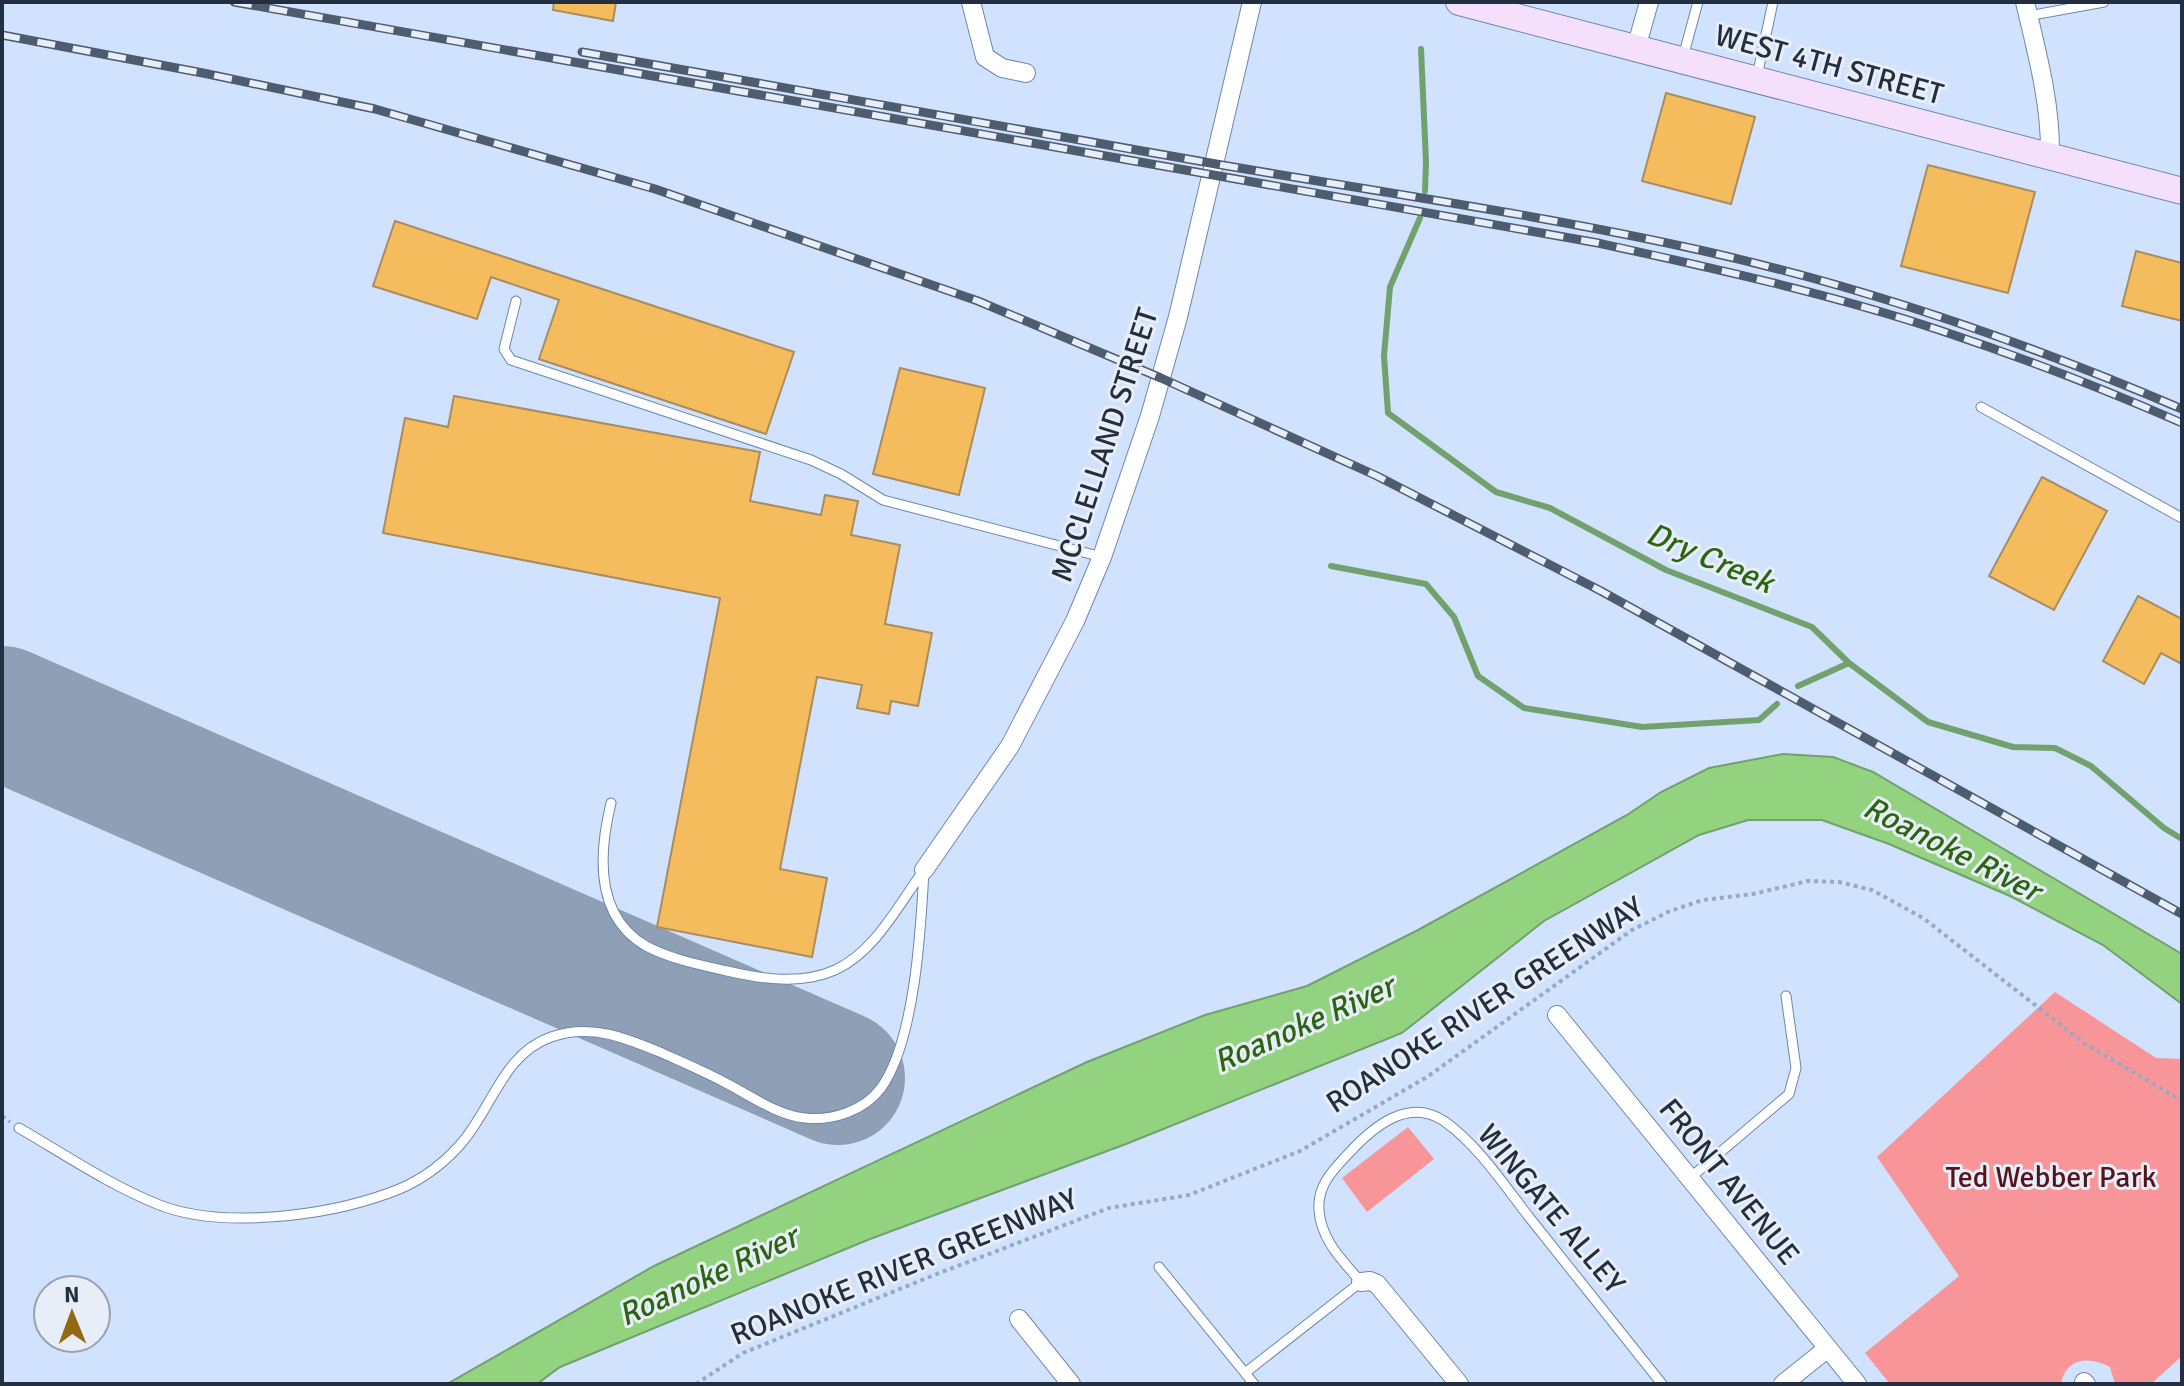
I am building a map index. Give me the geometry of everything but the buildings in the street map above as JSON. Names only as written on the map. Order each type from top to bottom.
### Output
[{"type":"main road","name":"WEST 4TH STREET","points":[[1459,2],[2182,191]]},
{"type":"street","points":[[971,2],[985,57],[1002,68],[1026,73]]},
{"type":"street","name":"MCCLELLAND STREET","points":[[924,870],[1010,746],[1075,621],[1102,557],[1150,416],[1178,317],[1252,2]]},
{"type":"street","points":[[1636,48],[1649,2]]},
{"type":"street","points":[[2027,9],[2044,85],[2050,156]]},
{"type":"street","name":"FRONT AVENUE","points":[[1557,1015],[1857,1384]]},
{"type":"street","points":[[1361,1282],[1377,1284],[1459,1384]]},
{"type":"street","points":[[1019,1319],[1071,1384]]},
{"type":"street","points":[[1783,1384],[1828,1348]]},
{"type":"lane","points":[[1682,60],[1698,2]]},
{"type":"lane","points":[[1756,79],[1773,2]]},
{"type":"lane","points":[[2027,9],[2104,2]]},
{"type":"lane","points":[[516,301],[504,349],[511,360],[811,460],[883,500],[1102,557]]},
{"type":"lane","points":[[1981,407],[2182,518]]},
{"type":"lane","points":[[611,803],[602,853],[603,886],[618,920],[645,945],[697,964],[738,973],[784,979],[816,977],[838,969],[874,939],[924,870]]},
{"type":"lane","points":[[19,1128],[108,1180],[158,1204],[189,1214],[254,1218],[310,1212],[363,1201],[417,1180],[459,1146],[515,1063],[550,1037],[572,1032],[610,1033],[628,1039],[711,1075],[784,1113],[803,1118],[839,1116],[854,1110],[881,1088],[902,1036],[913,990],[924,870]]},
{"type":"lane","points":[[1690,1178],[1789,1094],[1796,1068],[1786,996]]},
{"type":"lane","name":"WINGATE ALLEY","points":[[1361,1282],[1327,1240],[1319,1207],[1321,1191],[1328,1175],[1379,1124],[1395,1116],[1427,1114],[1449,1126],[1484,1160],[1662,1384]]},
{"type":"lane","points":[[1159,1267],[1254,1384]]},
{"type":"lane","points":[[1245,1373],[1361,1282]]},
{"type":"path","name":"ROANOKE RIVER GREENWAY","points":[[696,1384],[743,1353],[934,1275],[1109,1208],[1189,1195],[1300,1151],[1427,1077],[1632,930],[1670,911],[1703,900],[1753,894],[1808,881],[1839,882],[1872,890],[1923,918],[2084,1043],[2182,1101]]},
{"type":"green space","name":"Ted Webber Park","points":[[2055,992],[2156,1058],[2182,1059],[2182,1356],[2151,1384],[2115,1384],[2110,1367],[2087,1360],[2068,1368],[2061,1384],[1890,1384],[1865,1353],[1959,1276],[1877,1157]]},
{"type":"green space","points":[[1408,1127],[1434,1159],[1367,1212],[1342,1178]]},
{"type":"water","name":"Roanoke River","points":[[1783,754],[1833,757],[1873,772],[2182,954],[2182,1004],[2103,945],[2010,896],[1889,844],[1822,820],[1748,820],[1699,835],[1544,921],[1402,1033],[1126,1144],[870,1239],[560,1367],[537,1384],[447,1384],[654,1266],[1087,1062],[1205,1015],[1307,986],[1418,930],[1709,768]]},
{"type":"waterway","name":"Dry Creek","points":[[1421,49],[1425,191]]},
{"type":"waterway","name":"Dry Creek","points":[[1420,218],[1390,287],[1384,356],[1388,413],[1496,492],[1550,508],[1666,570],[1812,627],[1849,663],[1928,722],[2013,747],[2055,748],[2091,766],[2164,828],[2182,839]]},
{"type":"waterway","points":[[1331,566],[1426,584],[1454,617],[1478,676],[1524,708],[1642,727],[1759,720],[1777,704]]},
{"type":"waterway","points":[[1798,686],[1849,663]]},
{"type":"runway","points":[[2,713],[838,1078]]},
{"type":"railway","points":[[234,2],[1598,243],[1769,282],[1897,317],[2031,362],[2182,423]]},
{"type":"railway","points":[[2,35],[375,109],[655,189],[978,301],[1161,378],[1377,476],[1601,591],[2182,914]]},
{"type":"railway","points":[[582,52],[1522,215],[1704,251],[1826,282],[1947,319],[2182,409]]}]
